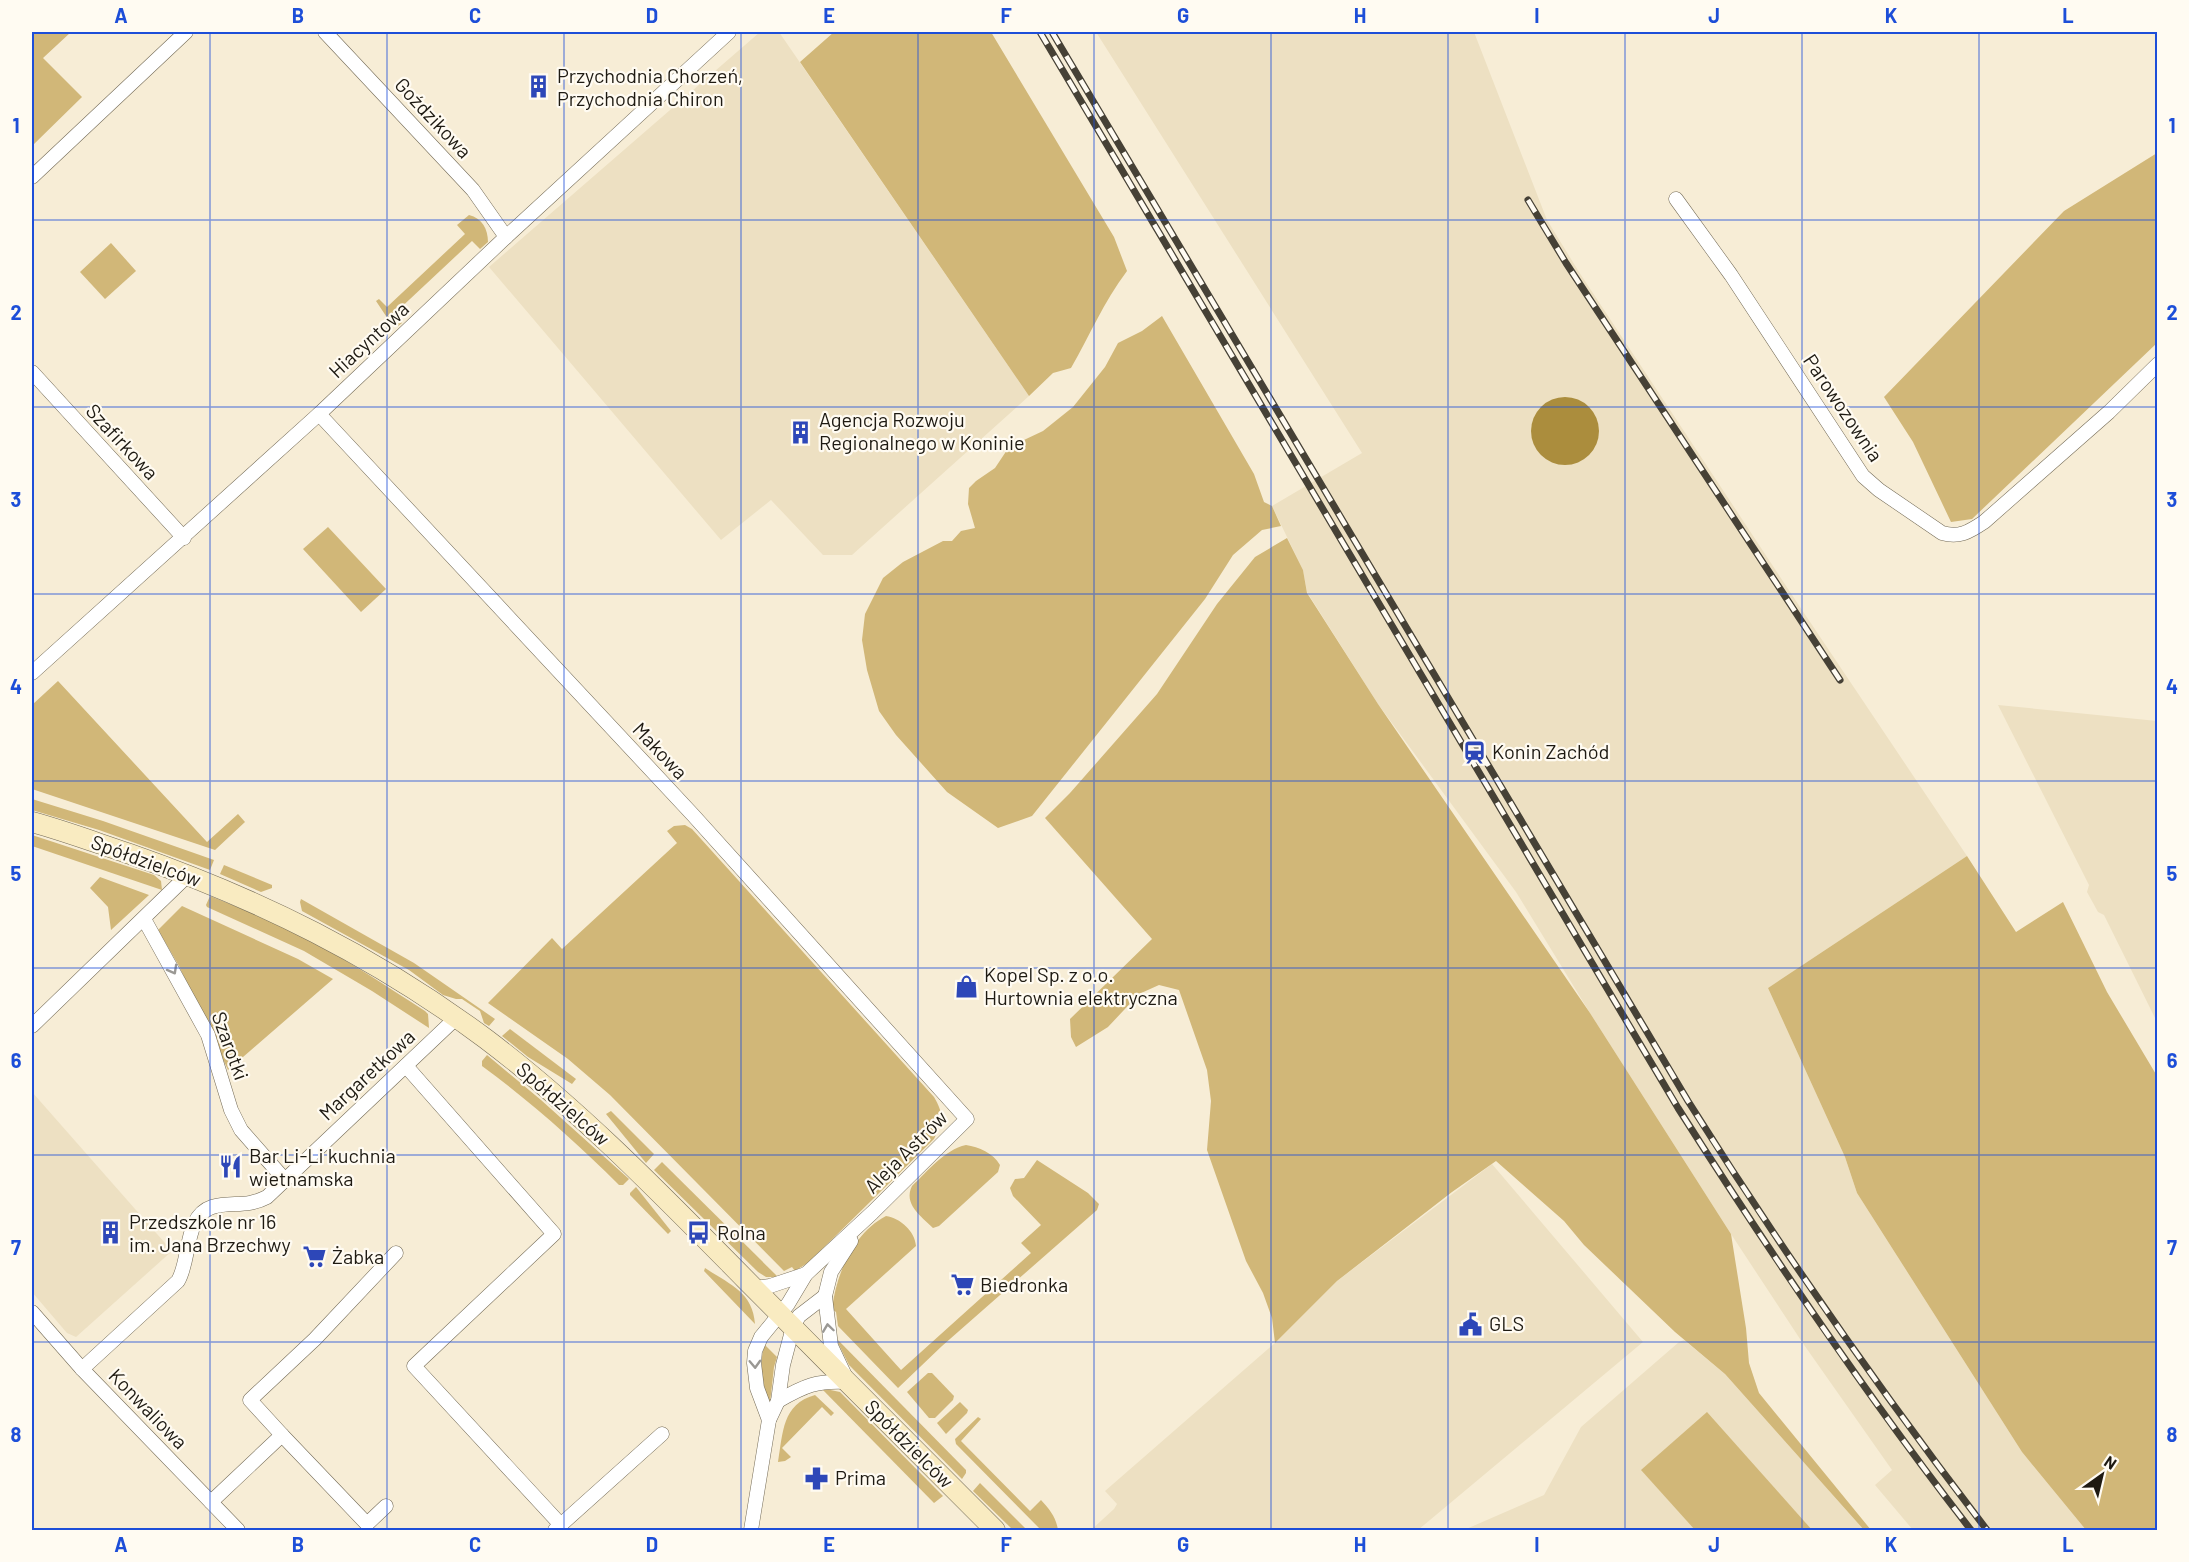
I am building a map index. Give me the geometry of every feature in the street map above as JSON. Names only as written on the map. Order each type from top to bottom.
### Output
[{"type":"street","points":[[32,177],[186,32]]},
{"type":"street","name":"Goździkowa","points":[[325,32],[473,190],[506,237]]},
{"type":"street","name":"Hiacyntowa","points":[[32,673],[319,414],[506,237],[729,32]]},
{"type":"street","name":"Parowozownia","points":[[1676,199],[1731,275],[1863,476],[1879,490],[1942,534],[1954,537],[1968,533],[1984,522],[2109,412],[2157,364]]},
{"type":"street","name":"Szafirkowa","points":[[32,372],[184,537]]},
{"type":"street","name":"Makowa","points":[[319,414],[693,815],[967,1119]]},
{"type":"street","name":"Spółdzielców","points":[[32,822],[189,874],[259,904],[332,940],[398,979],[456,1018],[536,1078],[641,1175],[995,1530]]},
{"type":"street","points":[[32,1026],[189,874]]},
{"type":"street","name":"Szarotki","points":[[144,919],[208,1035],[231,1110],[241,1130],[285,1180]]},
{"type":"street","name":"Margaretkowa","points":[[82,1369],[178,1281],[186,1264],[190,1234],[202,1214],[214,1207],[254,1203],[267,1197],[456,1018]]},
{"type":"street","points":[[406,1066],[554,1234],[414,1366],[558,1528],[662,1434]]},
{"type":"street","name":"Aleja Astrów","points":[[786,1320],[788,1304],[806,1274],[872,1213],[967,1119]]},
{"type":"street","name":"Aleja Astrów","points":[[848,1382],[831,1346],[825,1296],[831,1272],[841,1254],[872,1213]]},
{"type":"street","points":[[386,1506],[367,1524],[250,1400],[315,1339],[396,1253]]},
{"type":"street","name":"Aleja Astrów","points":[[754,1288],[770,1286],[806,1274]]},
{"type":"street","points":[[769,1420],[758,1388],[754,1363],[755,1351],[760,1338],[786,1320],[799,1316],[825,1296]]},
{"type":"street","name":"Konwaliowa","points":[[32,1312],[82,1369],[238,1530]]},
{"type":"street","points":[[751,1530],[769,1420],[778,1401],[786,1320]]},
{"type":"street","points":[[778,1401],[808,1385],[820,1382],[848,1382]]},
{"type":"street","points":[[211,1502],[282,1435]]},
{"type":"shaded area","points":[[32,32],[71,32],[43,58],[82,97],[32,146]]},
{"type":"shaded area","points":[[760,32],[779,32],[1029,396],[852,555],[823,555],[771,500],[721,540],[489,267]]},
{"type":"shaded area","points":[[834,32],[991,32],[1114,237],[1127,271],[1104,307],[1071,368],[1053,373],[1029,396],[800,62]]},
{"type":"shaded area","points":[[1096,32],[1474,32],[1547,220],[1800,607],[1967,856],[1768,988],[1845,1157],[1857,1193],[2022,1452],[2086,1530],[1913,1530],[1875,1485],[1892,1470],[1802,1342],[1731,1234],[1516,892],[1378,704],[1307,592],[1303,570],[1272,506],[1362,453]]},
{"type":"shaded area","points":[[2157,153],[2157,343],[1972,519],[1951,522],[1913,442],[1884,397],[2064,211]]},
{"type":"shaded area","points":[[469,215],[483,225],[488,242],[480,249],[472,241],[394,314],[402,323],[398,326],[388,319],[376,301],[379,299],[387,307],[465,234],[457,225]]},
{"type":"shaded area","points":[[111,243],[136,271],[105,299],[80,272]]},
{"type":"shaded area","points":[[1162,316],[1254,474],[1264,502],[1272,506],[1281,526],[1262,530],[1233,555],[1205,599],[1032,816],[998,828],[947,792],[896,735],[879,711],[867,670],[862,640],[865,614],[883,578],[903,562],[943,541],[952,541],[961,531],[975,528],[968,504],[969,488],[995,468],[1009,447],[1043,431],[1073,407],[1105,367],[1118,343],[1142,331]]},
{"type":"shaded area","points":[[1572,397],[1584,403],[1593,412],[1599,424],[1597,444],[1589,455],[1572,465],[1558,465],[1541,455],[1533,444],[1531,424],[1541,407],[1552,399]]},
{"type":"shaded area","points":[[328,527],[386,589],[361,612],[303,549]]},
{"type":"shaded area","points":[[1287,538],[1303,570],[1307,593],[1378,704],[1590,1013],[1731,1234],[1746,1328],[1749,1363],[1759,1393],[1871,1530],[1864,1530],[1725,1374],[1675,1332],[1584,1245],[1564,1221],[1496,1161],[1337,1281],[1275,1343],[1272,1318],[1263,1293],[1246,1261],[1207,1150],[1211,1101],[1207,1070],[1179,990],[1159,985],[1139,994],[1108,1027],[1076,1047],[1071,1037],[1070,1019],[1152,939],[1045,818],[1157,694],[1217,604],[1255,557]]},
{"type":"shaded area","points":[[58,681],[207,842],[238,814],[245,822],[215,850],[32,789],[32,705]]},
{"type":"shaded area","points":[[1998,705],[2157,721],[2157,1022],[2104,915],[2098,912],[2087,892],[2089,885]]},
{"type":"shaded area","points":[[32,799],[214,860],[210,870],[99,830],[32,810]]},
{"type":"shaded area","points":[[685,825],[692,829],[934,1097],[941,1113],[941,1122],[934,1139],[809,1262],[795,1271],[792,1267],[784,1271],[610,1095],[568,1059],[488,1003],[552,938],[562,949],[677,843],[667,831],[674,826]]},
{"type":"shaded area","points":[[32,835],[154,875],[161,881],[162,890],[32,846]]},
{"type":"shaded area","points":[[1967,856],[2016,932],[2063,902],[2107,992],[2157,1076],[2157,1530],[2086,1530],[2022,1452],[1857,1193],[1845,1157],[1768,988]]},
{"type":"shaded area","points":[[224,865],[272,885],[272,888],[261,892],[220,874]]},
{"type":"shaded area","points":[[100,877],[149,895],[111,930],[108,907],[90,888]]},
{"type":"shaded area","points":[[210,896],[295,933],[352,964],[425,1011],[428,1014],[429,1028],[304,951],[207,907]]},
{"type":"shaded area","points":[[301,899],[414,963],[495,1019],[489,1026],[484,1023],[480,1011],[462,999],[443,995],[409,970],[302,911]]},
{"type":"shaded area","points":[[182,906],[298,959],[333,979],[228,1070],[179,966],[158,930]]},
{"type":"shaded area","points":[[510,1029],[576,1079],[572,1084],[528,1057],[502,1036]]},
{"type":"shaded area","points":[[487,1055],[629,1179],[623,1185],[619,1185],[553,1123],[482,1066],[482,1061]]},
{"type":"shaded area","points":[[32,1092],[172,1251],[76,1337],[67,1333],[32,1292]]},
{"type":"shaded area","points":[[611,1111],[654,1154],[646,1163],[606,1114]]},
{"type":"shaded area","points":[[966,1145],[981,1149],[994,1157],[1000,1165],[998,1172],[939,1226],[933,1228],[912,1204],[910,1192],[912,1186],[943,1156]]},
{"type":"shaded area","points":[[1037,1160],[1088,1193],[1099,1204],[1097,1210],[942,1346],[898,1388],[838,1326],[836,1312],[832,1309],[837,1283],[855,1244],[874,1223],[886,1216],[906,1226],[915,1240],[916,1246],[846,1309],[901,1370],[1031,1253],[1021,1243],[1041,1225],[1013,1196],[1010,1188],[1015,1179],[1024,1178]]},
{"type":"shaded area","points":[[662,1162],[778,1277],[766,1277],[758,1272],[654,1170]]},
{"type":"shaded area","points":[[1492,1164],[1643,1342],[1418,1530],[1091,1530],[1117,1504],[1105,1491],[1275,1343],[1337,1281]]},
{"type":"shaded area","points":[[636,1187],[671,1231],[668,1234],[630,1195]]},
{"type":"shaded area","points":[[705,1268],[731,1284],[745,1296],[750,1304],[755,1324],[704,1271]]},
{"type":"shaded area","points":[[835,1337],[966,1470],[962,1479],[849,1365]]},
{"type":"shaded area","points":[[1684,1340],[1725,1374],[1864,1530],[1464,1530],[1544,1495],[1581,1427]]},
{"type":"shaded area","points":[[765,1345],[777,1357],[770,1403],[767,1399],[762,1372]]},
{"type":"shaded area","points":[[928,1373],[932,1373],[954,1396],[953,1400],[935,1418],[929,1418],[907,1392]]},
{"type":"shaded area","points":[[821,1388],[840,1392],[943,1496],[934,1503]]},
{"type":"shaded area","points":[[815,1395],[834,1413],[831,1416],[822,1407],[782,1448],[791,1457],[778,1462],[783,1430],[790,1413],[804,1399]]},
{"type":"shaded area","points":[[960,1402],[968,1410],[967,1413],[946,1434],[937,1423]]},
{"type":"shaded area","points":[[1707,1412],[1812,1530],[1695,1530],[1641,1470]]},
{"type":"shaded area","points":[[978,1417],[981,1419],[961,1441],[1030,1511],[1041,1500],[1056,1521],[1058,1530],[1041,1530],[956,1444],[955,1439]]},
{"type":"shaded area","points":[[980,1483],[1027,1530],[1013,1530],[973,1491]]},
{"type":"railway","points":[[1040,32],[1678,1108],[1820,1323],[1894,1428],[1971,1530]]},
{"type":"railway","points":[[1052,32],[1688,1101],[1759,1211],[1833,1319],[1987,1530]]},
{"type":"railway","points":[[1528,200],[1566,263],[1840,680]]},
{"type":"place","name":"Przychodnia Chorzeń, Przychodnia Chiron","points":[[539,87]]},
{"type":"place","name":"Agencja Rozwoju Regionalnego w Koninie","points":[[801,432]]},
{"type":"place","name":"Konin Zachód","points":[[1474,752]]},
{"type":"place","name":"Kopel Sp. z o.o. Hurtownia elektryczna","points":[[966,986]]},
{"type":"place","name":"Bar Li-Li kuchnia wietnamska","points":[[231,1167]]},
{"type":"place","name":"Przedszkole nr 16 im. Jana Brzechwy","points":[[111,1233]]},
{"type":"place","name":"Rolna","points":[[699,1233]]},
{"type":"place","name":"Żabka","points":[[314,1257]]},
{"type":"place","name":"Biedronka","points":[[962,1285]]},
{"type":"place","name":"GLS","points":[[1471,1324]]},
{"type":"place","name":"Prima","points":[[817,1478]]}]
